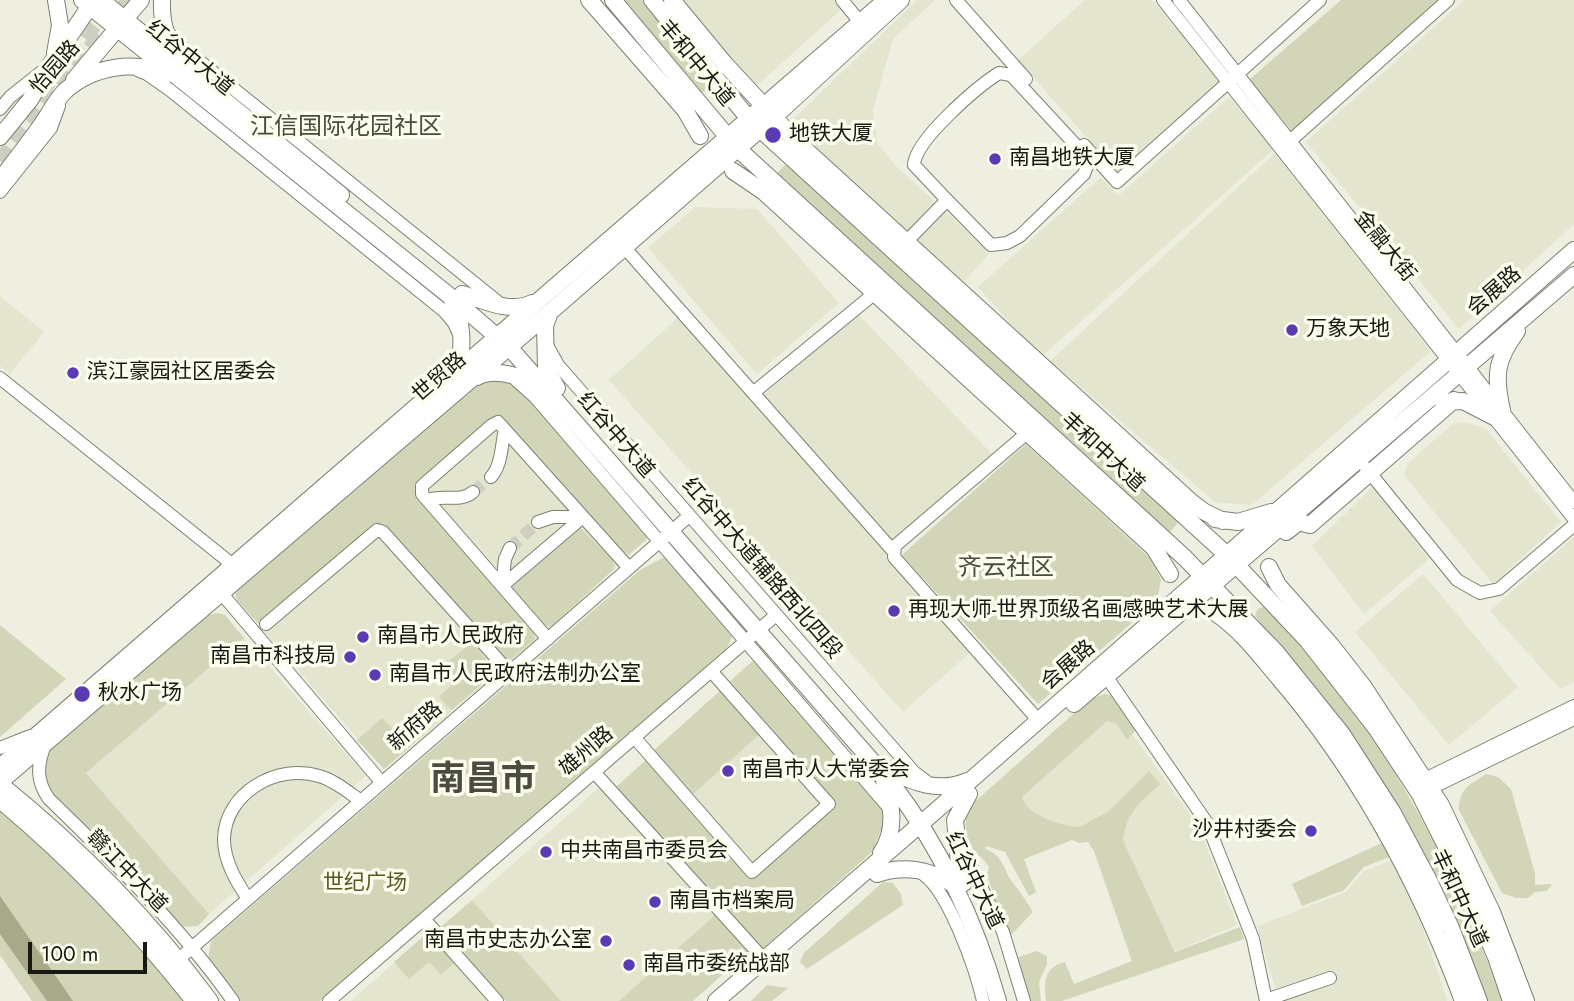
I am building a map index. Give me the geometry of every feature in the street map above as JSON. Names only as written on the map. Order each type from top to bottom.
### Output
[{"type":"main road","name":"怡园路","points":[[0,163],[141,0]]},
{"type":"main road","points":[[162,0],[162,19],[173,50],[187,77]]},
{"type":"main road","points":[[589,0],[685,110],[700,136]]},
{"type":"main road","name":"丰和中大道","points":[[613,0],[733,143],[1157,532],[1276,652],[1342,734],[1393,813],[1451,928],[1479,1001]]},
{"type":"main road","name":"丰和中大道","points":[[652,0],[755,124],[1175,508],[1283,613],[1342,682],[1422,786],[1496,957],[1511,1001]]},
{"type":"main road","points":[[672,0],[798,143],[1189,500],[1223,521]]},
{"type":"main road","name":"世贸路","points":[[0,767],[45,735],[217,589],[755,124],[886,0]]},
{"type":"main road","name":"世贸路","points":[[768,112],[901,0]]},
{"type":"main road","name":"怡园路","points":[[0,136],[30,100],[92,2]]},
{"type":"main road","name":"红谷中大道","points":[[92,2],[507,338],[884,770],[926,825],[994,949],[1009,1001]]},
{"type":"main road","points":[[0,123],[50,65],[59,39],[55,4]]},
{"type":"main road","points":[[0,180],[26,148],[63,93],[85,77],[105,69],[126,66],[144,67],[187,77]]},
{"type":"main road","points":[[692,94],[700,136],[696,173],[733,171],[778,185]]},
{"type":"main road","points":[[733,171],[764,192],[1154,548],[1170,574]]},
{"type":"main road","name":"世贸路","points":[[547,304],[624,247],[696,173]]},
{"type":"main road","name":"会展路","points":[[971,786],[1039,721],[1165,618],[1284,515],[1453,356],[1574,250]]},
{"type":"main road","name":"会展路","points":[[1284,515],[1360,459],[1574,275]]},
{"type":"main road","points":[[456,296],[507,307],[547,304],[544,338],[546,368],[552,390],[503,373],[463,376],[456,296]]},
{"type":"main road","points":[[1415,412],[1454,400],[1498,413],[1500,362],[1506,346],[1530,313]]},
{"type":"main road","name":"世贸路","points":[[217,589],[233,565],[463,376]]},
{"type":"main road","points":[[1278,538],[1299,522],[1310,525],[1454,400]]},
{"type":"main road","points":[[1175,508],[1223,521],[1238,522],[1284,515],[1269,567],[1272,587],[1283,613]]},
{"type":"main road","points":[[1157,532],[1170,574],[1165,618],[1193,610],[1214,612],[1252,627]]},
{"type":"main road","points":[[1269,567],[1278,585],[1323,635],[1363,686],[1422,786],[1465,850],[1523,993],[1534,1001]]},
{"type":"main road","points":[[1214,612],[1241,633],[1303,706],[1346,765],[1383,825],[1426,907],[1464,1001]]},
{"type":"main road","name":"会展路","points":[[716,1001],[767,963],[971,786],[1106,677],[1165,618]]},
{"type":"main road","name":"世贸路","points":[[0,783],[45,735]]},
{"type":"main road","points":[[884,770],[931,786],[971,786],[955,820],[959,884],[917,870],[875,869],[890,837],[891,811],[884,770]]},
{"type":"main road","name":"赣江中大道","points":[[0,783],[67,841],[147,924],[194,1001]]},
{"type":"main road","name":"赣江中大道","points":[[0,800],[75,867],[210,1001]]},
{"type":"main road","name":"红谷中大道","points":[[959,884],[986,957],[998,1001]]},
{"type":"main road","name":"会展路","points":[[730,1001],[767,963]]},
{"type":"street","points":[[842,0],[860,22]]},
{"type":"street","points":[[956,0],[1117,182],[1320,0]]},
{"type":"street","name":"金融大街","points":[[1163,0],[1290,141],[1453,356]]},
{"type":"street","name":"金融大街","points":[[1179,0],[1233,78],[1464,369],[1574,519]]},
{"type":"street","points":[[1290,141],[1448,0]]},
{"type":"street","points":[[162,19],[176,42],[483,291],[507,307]]},
{"type":"street","points":[[0,109],[10,97],[50,65]]},
{"type":"street","points":[[126,66],[147,74],[170,90],[433,303],[454,323],[462,342]]},
{"type":"street","points":[[999,73],[1011,75],[1085,155],[1087,166],[1084,174],[1020,236],[1007,243],[991,245],[947,200],[914,165],[914,156],[925,139],[985,82],[999,73]]},
{"type":"street","points":[[0,192],[51,128],[63,93]]},
{"type":"street","points":[[906,242],[947,200]]},
{"type":"street","points":[[624,247],[895,549]]},
{"type":"street","points":[[753,393],[875,293]]},
{"type":"street","name":"红谷中大道辅路西北四段","points":[[544,338],[550,355],[674,529]]},
{"type":"street","points":[[503,373],[519,381],[674,529],[761,628],[891,811]]},
{"type":"street","points":[[0,378],[233,565]]},
{"type":"street","name":"金融大街","points":[[1498,413],[1574,502]]},
{"type":"street","points":[[548,639],[422,494],[422,486],[498,422],[629,568]]},
{"type":"street","points":[[491,477],[499,462],[499,450],[505,430]]},
{"type":"street","points":[[1027,433],[895,549],[894,557],[1039,721]]},
{"type":"street","points":[[1360,459],[1457,580],[1480,593],[1499,589],[1574,525]]},
{"type":"street","points":[[427,500],[439,496],[467,497],[473,492]]},
{"type":"street","points":[[538,522],[553,517],[583,517]]},
{"type":"street","points":[[502,586],[583,517]]},
{"type":"street","name":"新府路","points":[[173,964],[674,529]]},
{"type":"street","points":[[266,624],[377,530],[383,532],[509,672]]},
{"type":"street","points":[[502,586],[505,559],[510,548]]},
{"type":"street","points":[[217,589],[382,783]]},
{"type":"street","name":"红谷中大道辅路西北四段","points":[[761,628],[931,786]]},
{"type":"street","name":"雄州路","points":[[329,1001],[761,628]]},
{"type":"street","points":[[634,737],[752,872],[829,804],[711,671]]},
{"type":"street","points":[[1106,677],[1207,823],[1253,939],[1266,1001],[1330,981],[1281,1001]]},
{"type":"street","points":[[1422,786],[1574,706]]},
{"type":"street","points":[[1422,786],[1574,719]]},
{"type":"street","points":[[0,748],[45,735],[38,764],[44,792],[120,867],[193,947],[233,1001]]},
{"type":"street","points":[[248,899],[234,878],[224,840],[226,824],[234,808],[256,785],[267,778],[290,772],[318,775],[360,801]]},
{"type":"street","points":[[594,772],[767,963]]},
{"type":"street","points":[[956,831],[1003,932],[1024,1001]]},
{"type":"street","points":[[917,870],[932,880],[942,894],[967,950],[983,1001]]},
{"type":"street","points":[[424,919],[497,1001]]},
{"type":"shaded area","points":[[680,0],[836,0],[843,8],[753,89]]},
{"type":"shaded area","points":[[917,0],[935,0],[893,39],[873,110],[877,143],[894,164],[990,253],[959,287],[786,126]]},
{"type":"shaded area","points":[[1085,0],[1152,0],[1223,81],[1118,173],[1018,60]]},
{"type":"shaded area","points":[[1464,0],[1574,0],[1574,224],[1459,329],[1306,142]]},
{"type":"shaded area","points":[[1229,97],[1274,149],[1041,357],[978,287],[1101,177],[1118,196]]},
{"type":"shaded area","name":"万象天地","points":[[1275,153],[1431,351],[1252,505],[1215,502],[1050,361]]},
{"type":"shaded area","points":[[695,207],[757,209],[839,303],[757,374],[648,248]]},
{"type":"shaded area","points":[[0,296],[44,332],[10,374],[0,366]]},
{"type":"shaded area","points":[[857,313],[992,454],[895,551],[757,401]]},
{"type":"shaded area","points":[[679,317],[972,651],[903,712],[609,380]]},
{"type":"shaded area","points":[[464,387],[647,539],[552,626],[384,769],[237,600]]},
{"type":"shaded area","points":[[1455,422],[1486,429],[1561,522],[1493,584],[1404,475],[1408,463]]},
{"type":"shaded area","points":[[1373,486],[1429,559],[1364,614],[1312,546]]},
{"type":"shaded area","points":[[1574,537],[1574,682],[1560,689],[1490,611]]},
{"type":"shaded area","points":[[1423,574],[1518,687],[1449,745],[1355,632]]},
{"type":"shaded area","points":[[244,638],[366,776],[209,914],[86,773]]},
{"type":"shaded area","points":[[730,681],[836,802],[750,879],[646,760]]},
{"type":"shaded area","points":[[1110,714],[1124,723],[1199,827],[1237,925],[1176,951],[1109,825],[1077,838],[1027,811],[1016,795]]},
{"type":"shaded area","points":[[601,786],[715,915],[619,1001],[561,1001],[472,900]]},
{"type":"shaded area","points":[[1395,859],[1426,937],[1447,1001],[1279,1001],[1257,926],[1346,892],[1364,871]]},
{"type":"shaded area","points":[[0,896],[73,1001],[47,1001],[0,934]]},
{"type":"shaded area","points":[[427,933],[488,1001],[351,1001]]},
{"type":"green space","points":[[621,0],[642,0],[711,82],[704,92],[698,93]]},
{"type":"green space","points":[[1341,0],[1439,0],[1293,132],[1249,80]]},
{"type":"green space","points":[[787,163],[1177,519],[1177,524],[1170,532],[1162,529],[777,173]]},
{"type":"green space","points":[[488,377],[516,382],[648,533],[647,539],[629,554],[620,550],[501,417],[495,417],[414,488],[417,497],[535,631],[534,640],[510,660],[503,659],[386,525],[379,524],[259,624],[237,600],[235,592],[464,387]]},
{"type":"green space","points":[[1026,444],[1151,559],[1161,579],[1157,601],[1038,704],[902,555]]},
{"type":"green space","points":[[580,528],[613,560],[614,569],[552,626],[540,625],[510,588]]},
{"type":"green space","name":"世纪广场","points":[[666,556],[734,632],[728,647],[320,1001],[238,1001],[208,960],[211,941],[640,570]]},
{"type":"green space","points":[[1266,606],[1343,696],[1398,778],[1466,910],[1502,1001],[1485,1001],[1329,706],[1255,616],[1258,609]]},
{"type":"green space","points":[[208,615],[225,615],[244,638],[86,773],[209,914],[198,926],[180,927],[145,886],[51,794],[46,767],[49,750]]},
{"type":"green space","points":[[0,625],[66,679],[0,737]]},
{"type":"green space","points":[[473,642],[496,672],[451,710],[439,697],[457,680],[444,665]]},
{"type":"green space","points":[[755,659],[885,807],[884,823],[872,852],[760,951],[616,787],[646,760],[750,878],[836,802],[730,681]]},
{"type":"green space","points":[[721,690],[760,734],[693,794],[654,750]]},
{"type":"green space","points":[[1105,694],[1114,696],[1138,728],[1127,740],[1117,724],[1107,721],[1022,797],[1025,804],[1046,819],[1080,827],[1109,811],[1149,771],[1160,784],[1131,815],[1123,841],[1175,952],[1240,927],[1244,939],[1062,1001],[1046,1001],[1047,976],[1058,964],[1065,962],[1074,984],[1132,961],[1094,851],[1088,842],[1079,843],[1072,840],[1024,859],[1036,892],[1029,896],[1005,852],[986,846],[985,849],[1000,859],[1033,912],[1008,938],[987,875],[989,867],[968,840],[966,817],[969,807],[1090,699]]},
{"type":"green space","points":[[382,718],[397,733],[413,719],[425,734],[384,769],[357,740]]},
{"type":"green space","points":[[1486,774],[1498,777],[1511,789],[1535,873],[1535,885],[1552,884],[1547,891],[1535,892],[1528,898],[1516,898],[1502,893],[1459,810],[1463,792]]},
{"type":"green space","points":[[0,809],[24,828],[122,922],[186,1001],[32,1001],[0,955]]},
{"type":"green space","points":[[1386,841],[1394,855],[1364,867],[1344,890],[1302,906],[1292,884]]},
{"type":"green space","points":[[883,882],[893,883],[901,894],[903,905],[807,969],[800,962],[804,953]]},
{"type":"green space","points":[[472,900],[561,1001],[506,1001],[441,927]]},
{"type":"green space","points":[[715,915],[748,952],[693,1001],[619,1001]]},
{"type":"green space","points":[[427,933],[454,963],[441,975],[429,962],[409,979],[394,962]]},
{"type":"green space","points":[[1036,951],[1047,956],[1047,964],[1039,982],[1041,1001],[1026,1001],[1016,958]]},
{"type":"green space","points":[[767,985],[788,988],[772,1001],[751,1001]]},
{"type":"tunnel","points":[[39,94],[114,0]]},
{"type":"tunnel","points":[[0,161],[129,0]]},
{"type":"tunnel","points":[[473,492],[491,477]]},
{"type":"tunnel","points":[[510,548],[538,522]]},
{"type":"place","name":"地铁大厦","points":[[773,135]]},
{"type":"place","name":"南昌地铁大厦","points":[[995,159]]},
{"type":"place","name":"万象天地","points":[[1292,330]]},
{"type":"place","name":"滨江豪园社区居委会","points":[[73,373]]},
{"type":"place","name":"再现大师-世界顶级名画感映艺术大展","points":[[894,611]]},
{"type":"place","name":"南昌市人民政府","points":[[363,637]]},
{"type":"place","name":"南昌市科技局","points":[[350,657]]},
{"type":"place","name":"南昌市人民政府法制办公室","points":[[375,675]]},
{"type":"place","name":"秋水广场","points":[[82,694]]},
{"type":"place","name":"南昌市人大常委会","points":[[728,771]]},
{"type":"place","name":"沙井村委会","points":[[1311,831]]},
{"type":"place","name":"中共南昌市委员会","points":[[546,852]]},
{"type":"place","name":"南昌市档案局","points":[[655,902]]},
{"type":"place","name":"南昌市史志办公室","points":[[606,941]]},
{"type":"place","name":"南昌市委统战部","points":[[629,965]]},
{"type":"district","name":"江信国际花园社区","points":[[346,128]]},
{"type":"district","name":"齐云社区","points":[[1006,569]]},
{"type":"district","name":"南昌市","points":[[483,782]]}]
